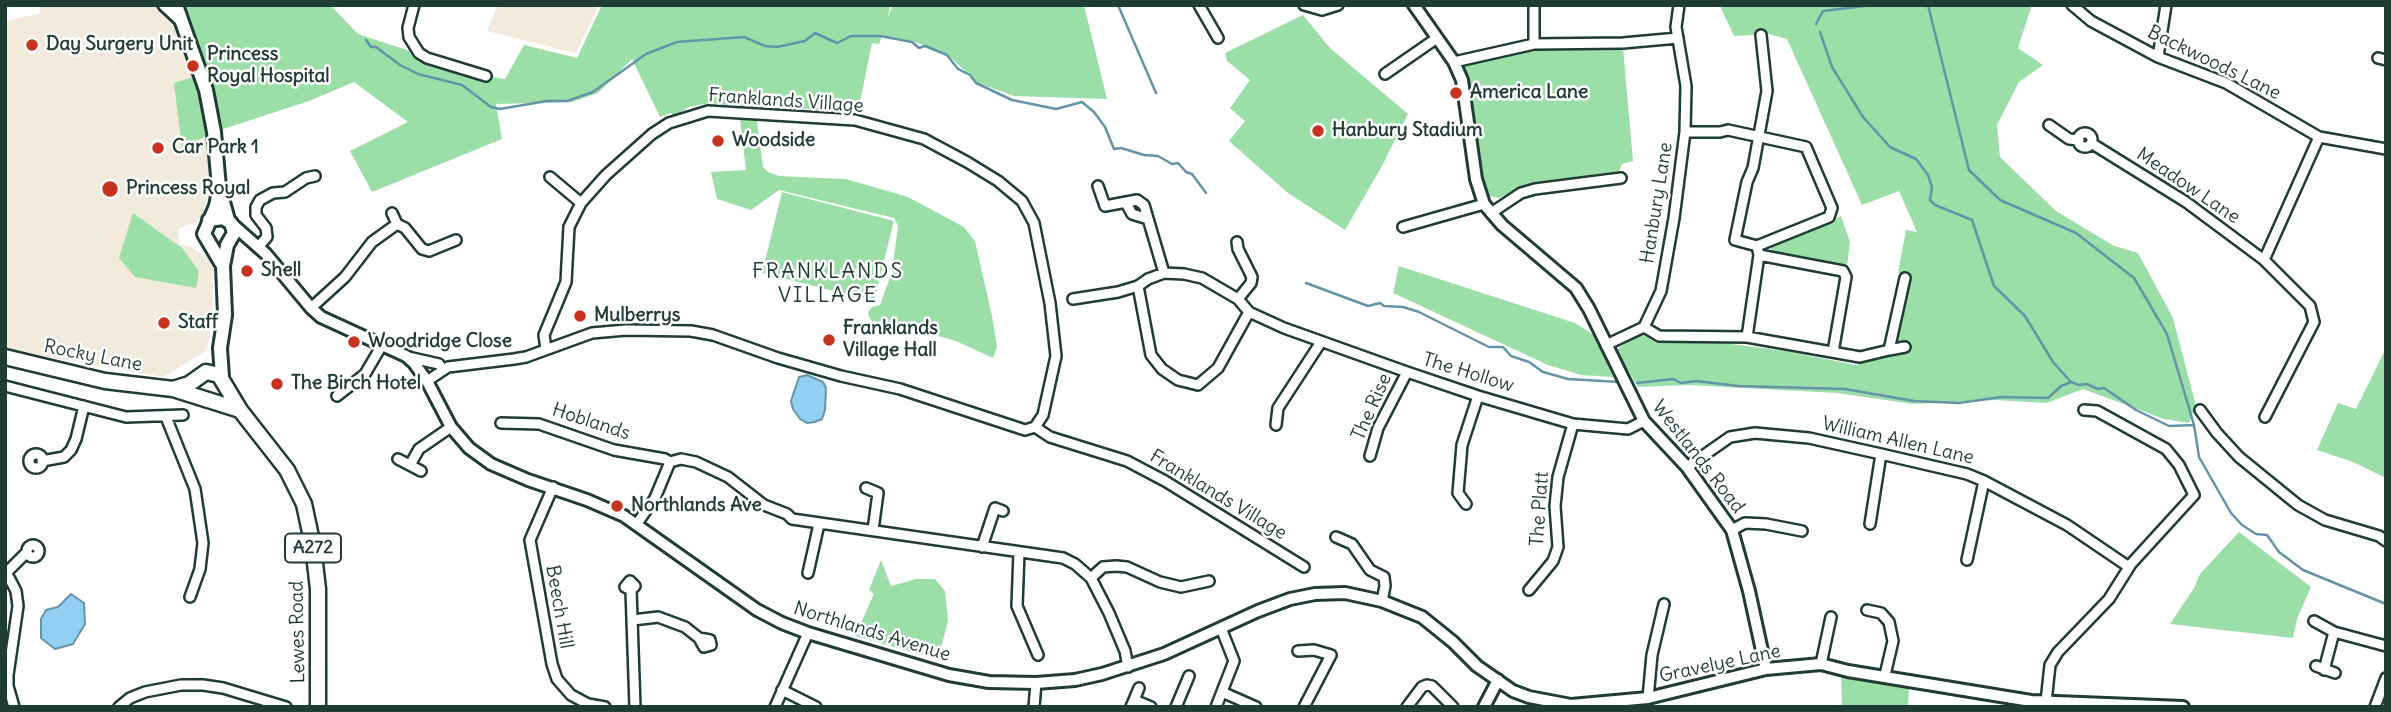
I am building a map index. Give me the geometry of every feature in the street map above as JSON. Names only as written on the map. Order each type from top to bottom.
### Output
[{"type":"highway","name":"Rocky Lane","points":[[5,357],[105,381],[173,390],[207,399]]},
{"type":"highway","points":[[173,390],[214,372],[223,382],[220,397],[207,399]]},
{"type":"highway","points":[[202,375],[196,390],[207,399],[240,410]]},
{"type":"highway","name":"Lewes Road","points":[[223,382],[240,410],[287,470],[304,504],[318,589],[318,707]]},
{"type":"main road","points":[[176,5],[206,90],[214,132],[219,187],[234,233],[228,243],[223,266]]},
{"type":"main road","points":[[219,187],[216,206],[204,234],[223,266]]},
{"type":"main road","points":[[209,220],[218,217],[229,222]]},
{"type":"main road","points":[[212,245],[228,243]]},
{"type":"main road","name":"Lewes Road","points":[[223,266],[225,315],[220,348],[223,382]]},
{"type":"main road","name":"Lewes Road","points":[[202,375],[220,348]]},
{"type":"street","points":[[164,5],[179,19]]},
{"type":"street","points":[[414,5],[408,28],[409,37],[419,53],[486,76]]},
{"type":"street","points":[[1199,5],[1218,38]]},
{"type":"street","points":[[1304,5],[1322,10],[1338,5]]},
{"type":"street","points":[[1415,5],[1454,62],[1462,80],[1476,179],[1488,208],[1502,225],[1576,288],[1606,345],[1644,327],[1659,336],[1747,337],[1860,357],[1905,346]]},
{"type":"street","points":[[1534,5],[1534,44]]},
{"type":"street","name":"Hanbury Lane","points":[[1644,327],[1661,291],[1685,132],[1686,86],[1678,38],[1679,5]]},
{"type":"street","name":"Backwoods Lane","points":[[2072,5],[2091,21],[2158,57],[2225,83],[2319,136],[2386,149]]},
{"type":"street","points":[[2158,57],[2166,5]]},
{"type":"street","points":[[1761,36],[1767,91],[1753,169],[1747,182],[1735,240],[1758,251],[1843,271],[1846,277],[1833,352]]},
{"type":"street","points":[[1385,74],[1437,37]]},
{"type":"street","points":[[1454,62],[1534,44],[1623,43],[1678,38]]},
{"type":"street","name":"Franklands Village","points":[[406,356],[439,364],[442,369],[514,359],[546,349],[592,333],[615,330],[691,331],[713,335],[841,376],[900,389],[1019,429],[1030,430],[1035,428],[1043,415],[1055,366],[1056,347],[1052,299],[1034,223],[1022,201],[983,171],[924,139],[842,119],[708,111],[669,123],[634,149],[580,203],[569,227],[566,282],[544,335],[546,349]]},
{"type":"street","name":"Meadow Lane","points":[[2049,125],[2069,139],[2079,140],[2082,134],[2087,133],[2092,138],[2091,143],[2186,202],[2264,260],[2310,306],[2314,318],[2265,417]]},
{"type":"street","points":[[1685,132],[1728,130],[1806,147],[1832,208],[1829,217],[1758,251]]},
{"type":"street","points":[[2264,260],[2319,136]]},
{"type":"street","points":[[228,243],[254,243],[267,237],[266,228],[256,215],[260,200],[273,193],[285,192],[306,178],[315,176]]},
{"type":"street","points":[[550,177],[580,203]]},
{"type":"street","points":[[1403,227],[1488,208],[1535,189],[1621,178]]},
{"type":"street","points":[[1098,186],[1105,206],[1136,200],[1144,205],[1164,273]]},
{"type":"street","points":[[392,213],[397,224],[405,228],[422,249],[429,251],[456,240]]},
{"type":"street","points":[[229,222],[254,243],[311,308],[331,323],[406,356]]},
{"type":"street","points":[[311,308],[345,277],[372,242],[397,224]]},
{"type":"street","points":[[1237,242],[1252,276],[1251,283],[1238,299]]},
{"type":"street","points":[[1747,337],[1758,251]]},
{"type":"street","points":[[1073,299],[1118,292],[1164,273],[1202,278],[1238,299],[1249,312],[1218,368],[1198,385],[1178,380],[1162,369],[1151,355],[1138,286]]},
{"type":"street","points":[[1889,350],[1905,278]]},
{"type":"street","name":"The Hollow","points":[[1249,312],[1284,328],[1407,372],[1573,424],[1628,429],[1644,421]]},
{"type":"street","points":[[1276,425],[1278,408],[1321,342]]},
{"type":"street","points":[[337,396],[365,374],[382,345]]},
{"type":"street","name":"Westlands Road","points":[[1606,345],[1644,421],[1687,467],[1732,530],[1766,669]]},
{"type":"street","name":"Northlands Avenue","points":[[406,356],[421,371],[451,427],[469,448],[491,464],[624,516],[757,610],[808,633],[949,675],[989,682],[1075,680],[1128,667],[1164,654],[1290,599],[1315,594],[1345,593],[1379,601]]},
{"type":"street","points":[[427,381],[442,369]]},
{"type":"street","name":"The Rise","points":[[1370,457],[1378,428],[1407,372]]},
{"type":"street","points":[[5,386],[126,417],[183,415]]},
{"type":"street","points":[[1466,503],[1458,493],[1462,445],[1478,396]]},
{"type":"street","points":[[42,461],[64,457],[71,450],[84,407]]},
{"type":"street","points":[[2046,702],[2050,665],[2058,652],[2109,599],[2129,567],[2193,495],[2179,465],[2166,449],[2097,411],[2084,410]]},
{"type":"street","points":[[2200,410],[2239,457],[2298,505],[2325,520],[2379,536],[2386,541]]},
{"type":"street","points":[[166,417],[195,489],[203,543],[200,569],[190,597]]},
{"type":"street","name":"Hoblands","points":[[501,423],[540,424],[614,450],[665,458],[670,463],[681,459],[696,461],[728,477],[768,507],[787,514],[792,519],[1063,558],[1091,578],[1109,613],[1125,652],[1128,667]]},
{"type":"street","name":"The Platt","points":[[1529,590],[1553,561],[1558,547],[1555,506],[1558,477],[1573,424]]},
{"type":"street","points":[[410,465],[419,449],[451,427]]},
{"type":"street","name":"Franklands Village","points":[[1035,428],[1050,436],[1136,466],[1304,567]]},
{"type":"street","name":"William Allen Lane","points":[[1687,467],[1730,438],[1755,433],[1809,438],[1881,454],[1967,474],[1984,481],[2067,526],[2129,567]]},
{"type":"street","points":[[1870,524],[1881,454]]},
{"type":"street","points":[[398,459],[421,471]]},
{"type":"street","points":[[636,525],[655,498],[670,463]]},
{"type":"street","points":[[1967,560],[1984,481]]},
{"type":"street","name":"Beech Hill","points":[[553,487],[530,540],[552,664],[557,680],[571,695],[589,704],[605,707]]},
{"type":"street","points":[[866,488],[878,493],[873,530]]},
{"type":"street","points":[[982,547],[995,508],[1003,511]]},
{"type":"street","points":[[1732,530],[1745,523],[1802,531]]},
{"type":"street","points":[[808,573],[819,524]]},
{"type":"street","points":[[1336,537],[1352,544],[1370,570],[1384,577],[1385,586],[1379,601]]},
{"type":"street","points":[[14,707],[8,675],[18,606],[16,591],[6,571],[27,552]]},
{"type":"street","points":[[1019,552],[1017,606],[1038,655]]},
{"type":"street","points":[[1091,578],[1103,567],[1116,566],[1127,567],[1160,582],[1181,587],[1209,581]]},
{"type":"street","points":[[631,590],[635,707]]},
{"type":"street","name":"Gravelye Lane","points":[[1379,601],[1422,617],[1477,666],[1513,691],[1556,705],[1648,698],[1766,669],[1821,664],[1989,695],[2046,702],[2183,707]]},
{"type":"street","points":[[1648,698],[1652,655],[1664,604]]},
{"type":"street","points":[[1867,610],[1881,613],[1889,622],[1893,641],[1885,675]]},
{"type":"street","points":[[633,620],[658,617],[685,627],[699,638]]},
{"type":"street","points":[[1821,664],[1831,617]]},
{"type":"street","points":[[2315,621],[2334,632],[2386,646]]},
{"type":"street","points":[[1216,707],[1234,661],[1220,628]]},
{"type":"street","points":[[2334,632],[2320,668],[2335,673]]},
{"type":"street","points":[[775,707],[808,633]]},
{"type":"street","points":[[1298,651],[1314,650],[1331,655],[1304,707]]},
{"type":"street","points":[[1176,707],[1189,676]]},
{"type":"street","points":[[2375,707],[2386,678]]},
{"type":"street","points":[[1484,707],[1498,680]]},
{"type":"street","points":[[1034,707],[1036,683]]},
{"type":"street","points":[[118,707],[145,692],[181,685],[203,685],[286,707]]},
{"type":"street","points":[[1406,707],[1422,687],[1427,685],[1432,686],[1453,707]]},
{"type":"street","points":[[1139,688],[1133,703],[1151,707]]},
{"type":"street","points":[[782,691],[816,707]]},
{"type":"street","points":[[1222,692],[1256,707]]},
{"type":"shaded area","name":"Princess Royal","points":[[41,5],[161,5],[188,41],[196,57],[219,187],[208,191],[202,220],[178,229],[179,244],[191,247],[213,262],[212,322],[207,350],[163,377],[5,349],[5,23],[39,14]]},
{"type":"shaded area","points":[[498,5],[599,5],[576,53],[487,31]]},
{"type":"green space","points":[[176,5],[330,5],[358,34],[486,76],[505,79],[524,45],[577,58],[602,5],[890,5],[888,17],[893,5],[1084,5],[1107,99],[1014,96],[978,83],[947,54],[912,41],[882,36],[879,44],[872,43],[858,112],[758,104],[753,108],[710,103],[689,107],[681,112],[683,116],[676,119],[671,113],[660,117],[632,59],[598,93],[572,102],[496,104],[502,139],[372,192],[350,151],[408,122],[354,82],[309,101],[214,132],[182,148],[174,83],[202,74]]},
{"type":"green space","points":[[2032,5],[2018,48],[2043,65],[2019,82],[1997,125],[2000,157],[2056,211],[2114,246],[2138,253],[2173,318],[2196,406],[2189,423],[2164,419],[2083,389],[2047,403],[1995,400],[1913,404],[1837,393],[1688,385],[1638,387],[1616,350],[1640,333],[1656,343],[1709,341],[1785,351],[1856,365],[1892,354],[1909,275],[1898,273],[1906,230],[1917,232],[1899,191],[1862,205],[1787,39],[1769,34],[1734,36],[1720,6]]},
{"type":"green space","name":"Hanbury Stadium","points":[[1303,15],[1330,48],[1408,114],[1345,230],[1288,193],[1229,141],[1245,121],[1230,108],[1250,80],[1227,61],[1225,53]]},
{"type":"green space","points":[[1534,46],[1623,48],[1633,161],[1622,164],[1619,171],[1530,183],[1499,198],[1488,196],[1479,177],[1460,65]]},
{"type":"green space","points":[[754,118],[757,121],[763,167],[768,172],[779,176],[845,179],[867,185],[908,197],[964,227],[975,241],[992,316],[997,347],[993,358],[956,341],[885,321],[874,325],[868,312],[872,307],[880,305],[892,272],[898,226],[894,218],[779,190],[751,210],[717,199],[711,172],[746,170],[740,119]]},
{"type":"green space","points":[[782,192],[894,221],[874,301],[762,273]]},
{"type":"green space","points":[[133,213],[182,248],[199,271],[196,288],[135,277],[119,258]]},
{"type":"green space","points":[[1841,216],[1850,242],[1847,266],[1796,255],[1771,253],[1771,245],[1776,246]]},
{"type":"green space","points":[[1399,266],[1575,323],[1594,335],[1613,377],[1581,375],[1548,365],[1393,293]]},
{"type":"green space","points":[[2386,348],[2386,478],[2353,462],[2317,450],[2338,403],[2356,409]]},
{"type":"green space","points":[[2239,532],[2311,587],[2297,619],[2293,638],[2170,624],[2200,574]]},
{"type":"green space","points":[[881,560],[891,586],[916,579],[935,579],[945,591],[948,621],[938,659],[855,636],[874,594],[869,590]]},
{"type":"green space","points":[[1841,675],[1909,688],[1908,707],[1842,707]]},
{"type":"water","points":[[807,375],[823,382],[826,388],[822,419],[807,423],[800,419],[791,401],[799,377]]},
{"type":"water","points":[[71,594],[84,603],[85,624],[73,644],[55,649],[41,638],[41,619],[46,610],[58,607]]},
{"type":"waterway","points":[[1118,5],[1156,93]]},
{"type":"waterway","points":[[1816,24],[1823,11],[1873,5]]},
{"type":"waterway","points":[[1928,5],[1969,170],[2000,200],[2076,233],[2134,278],[2167,334],[2194,425],[2199,457],[2231,513],[2242,525],[2256,534],[2267,535],[2279,552],[2303,570],[2386,604]]},
{"type":"waterway","points":[[1820,32],[1832,67],[1863,117],[1890,147],[1916,159],[1928,175],[1932,187],[1930,200],[1935,205],[1972,220],[1994,286],[2025,316],[2053,362],[2071,382],[2104,388],[2136,410],[2169,426],[2194,425]]},
{"type":"waterway","points":[[366,40],[371,47],[376,47],[400,65],[418,74],[462,85],[491,107],[500,109],[547,101],[567,101],[593,92],[646,54],[677,42],[744,37],[765,46],[777,47],[805,41],[815,33],[837,43],[851,36],[880,36],[912,42],[919,48],[925,46],[947,55],[958,69],[970,75],[976,83],[1012,100],[1056,109],[1082,102],[1105,127],[1114,149],[1158,156],[1172,164],[1178,163],[1186,172],[1192,174],[1206,193]]},
{"type":"waterway","points":[[1306,283],[1368,306],[1380,303],[1419,312],[1489,347],[1503,347],[1511,356],[1529,362],[1543,372],[1568,379],[1619,382]]},
{"type":"waterway","points":[[1637,383],[1673,379],[1681,383],[1696,381],[1738,386],[1845,389],[1914,401],[1959,403],[2001,397],[2048,398],[2061,386],[2071,382]]},
{"type":"place","name":"Day Surgery Unit","points":[[32,45]]},
{"type":"place","name":"Princess Royal Hospital","points":[[193,66]]},
{"type":"place","name":"America Lane","points":[[1456,93]]},
{"type":"place","name":"Hanbury Stadium","points":[[1318,131]]},
{"type":"place","name":"Woodside","points":[[718,141]]},
{"type":"place","name":"Car Park 1","points":[[158,148]]},
{"type":"place","name":"Princess Royal","points":[[110,189]]},
{"type":"place","name":"Shell","points":[[247,271]]},
{"type":"place","name":"Mulberrys","points":[[580,316]]},
{"type":"place","name":"Staff","points":[[164,323]]},
{"type":"place","name":"Franklands Village Hall","points":[[829,340]]},
{"type":"place","name":"Woodridge Close","points":[[354,342]]},
{"type":"place","name":"The Birch Hotel","points":[[277,384]]},
{"type":"place","name":"Northlands Ave","points":[[617,506]]},
{"type":"district","name":"FRANKLANDS VILLAGE","points":[[828,284]]}]
